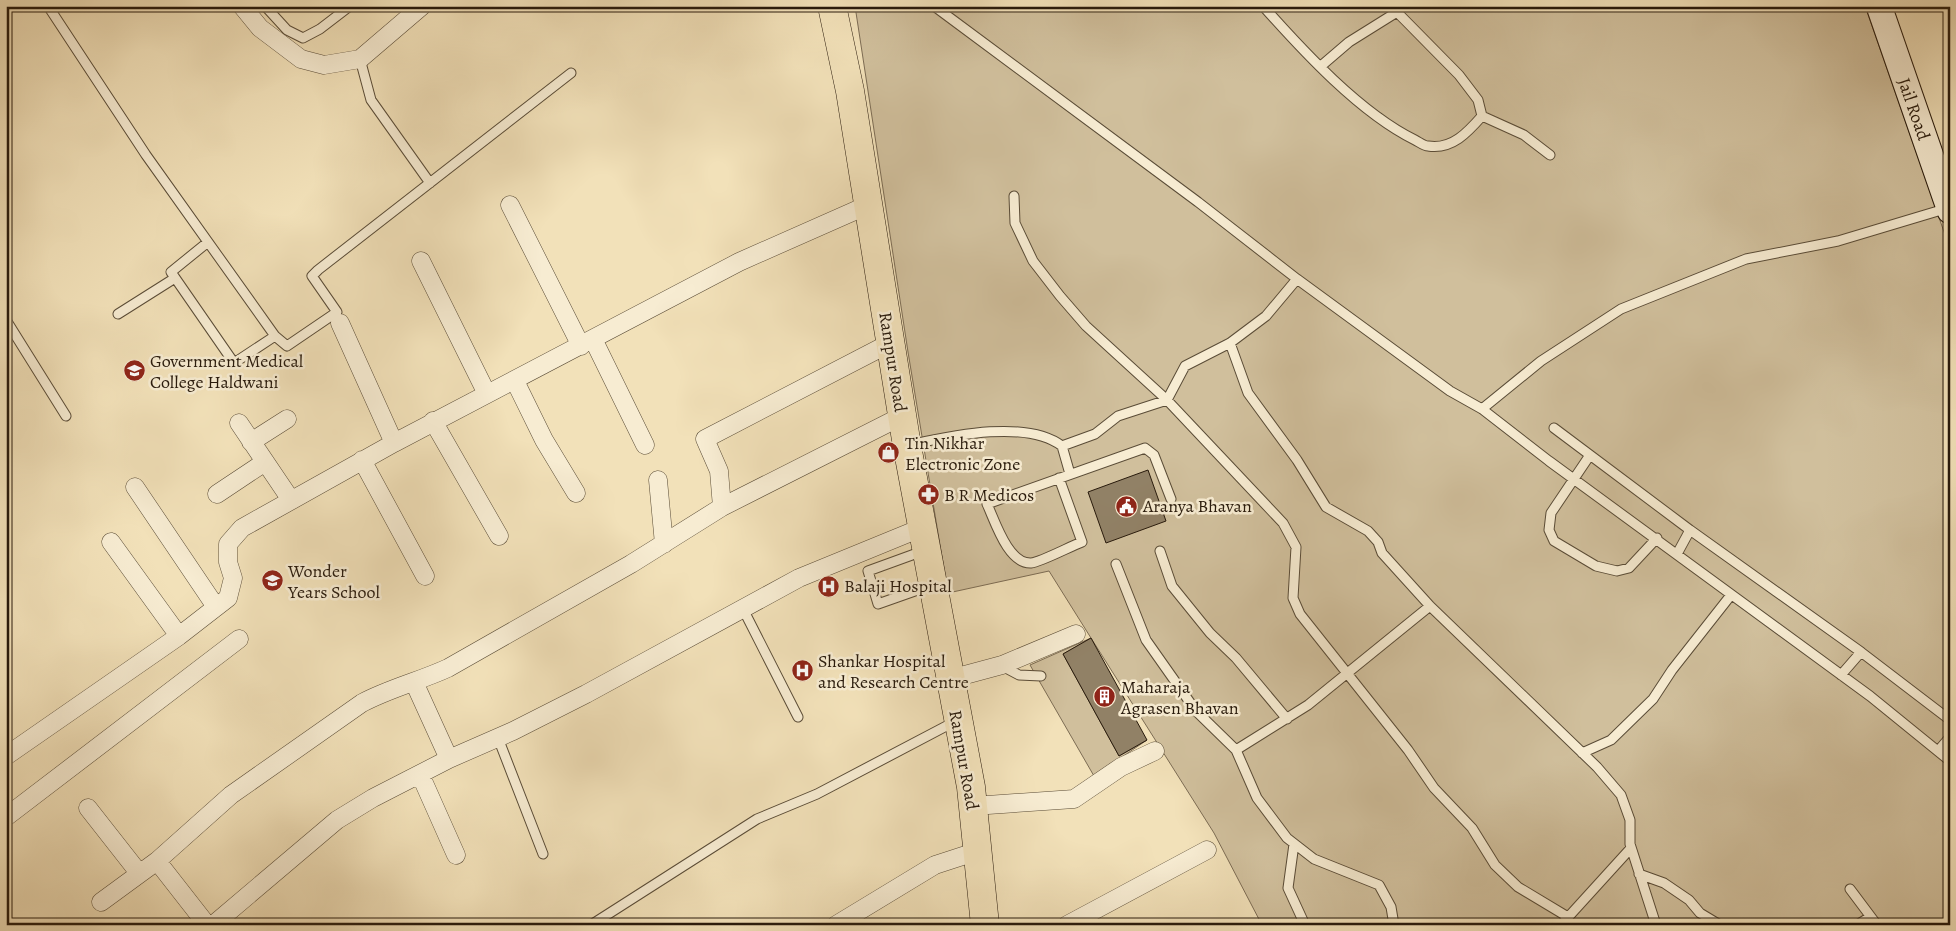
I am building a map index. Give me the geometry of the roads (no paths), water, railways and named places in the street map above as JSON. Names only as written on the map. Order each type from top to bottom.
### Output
[{"type":"main road","name":"Rampur Road","points":[[832,6],[850,91],[906,446],[973,806],[986,925]]},
{"type":"street","points":[[242,6],[260,28],[301,59],[324,66],[360,58],[422,6]]},
{"type":"street","name":"Jail Road","points":[[1879,6],[1949,209]]},
{"type":"street","points":[[6,756],[179,636],[228,598],[233,578],[228,562],[228,544],[242,528],[433,422],[515,381],[739,262],[868,204]]},
{"type":"street","points":[[510,205],[645,446]]},
{"type":"street","points":[[421,261],[487,394]]},
{"type":"street","points":[[340,323],[394,443]]},
{"type":"street","points":[[722,507],[718,471],[705,439],[890,343]]},
{"type":"street","points":[[515,381],[544,440],[576,493]]},
{"type":"street","points":[[101,902],[157,861],[231,796],[362,703],[387,690],[414,682],[448,668],[664,544],[722,507],[902,416]]},
{"type":"street","points":[[251,442],[287,419]]},
{"type":"street","points":[[433,422],[499,536]]},
{"type":"street","points":[[239,423],[291,500]]},
{"type":"street","points":[[362,460],[425,576]]},
{"type":"street","points":[[218,494],[265,462]]},
{"type":"street","points":[[658,480],[664,544]]},
{"type":"street","points":[[135,486],[216,606]]},
{"type":"street","points":[[213,925],[337,820],[373,798],[449,759],[498,738],[586,694],[741,607],[841,558],[924,539]]},
{"type":"street","points":[[112,542],[179,636]]},
{"type":"street","points":[[950,679],[1002,665],[1076,634]]},
{"type":"street","points":[[6,817],[238,639]]},
{"type":"street","points":[[414,682],[449,759]]},
{"type":"street","points":[[973,806],[1074,799],[1121,767],[1155,751]]},
{"type":"street","points":[[420,774],[456,855]]},
{"type":"street","points":[[88,808],[139,873]]},
{"type":"street","points":[[1067,925],[1208,850]]},
{"type":"street","points":[[836,925],[935,865],[978,851]]},
{"type":"street","points":[[157,861],[207,925]]},
{"type":"lane","points":[[48,6],[146,155],[275,336],[287,346],[337,312],[312,276],[571,73]]},
{"type":"lane","points":[[265,6],[287,30],[303,38],[320,30],[350,6]]},
{"type":"lane","points":[[934,6],[1198,202],[1297,279],[1450,391],[1482,409],[1573,478],[1657,538],[1730,595],[1841,675],[1950,761]]},
{"type":"lane","points":[[1263,6],[1299,47],[1378,118],[1428,146],[1453,144],[1470,130],[1482,116]]},
{"type":"lane","points":[[1321,66],[1349,42],[1394,9],[1459,75],[1478,100],[1482,116]]},
{"type":"lane","points":[[360,58],[371,100],[430,183]]},
{"type":"lane","points":[[1482,116],[1524,135],[1550,155]]},
{"type":"lane","points":[[1014,196],[1015,223],[1032,262],[1086,326],[1167,400],[1283,523],[1296,547],[1293,598],[1300,614],[1408,750],[1434,788],[1472,828],[1495,865],[1518,887],[1568,917]]},
{"type":"lane","points":[[1482,409],[1541,361],[1621,309],[1746,259],[1838,241],[1949,209]]},
{"type":"lane","points":[[208,242],[171,272],[234,363],[275,336]]},
{"type":"lane","points":[[118,314],[175,278]]},
{"type":"lane","points":[[1062,446],[1095,434],[1118,416],[1167,400],[1185,366],[1230,343],[1266,316],[1297,279]]},
{"type":"lane","points":[[7,322],[66,416]]},
{"type":"lane","points":[[1230,343],[1248,392],[1297,460],[1326,507],[1368,531],[1378,542],[1382,553],[1430,606],[1582,753],[1621,796],[1630,820],[1631,848],[1656,925]]},
{"type":"lane","points":[[1554,428],[1690,530],[1861,652],[1950,720]]},
{"type":"lane","points":[[906,446],[976,434],[1011,431],[1037,434],[1053,439],[1062,446],[1070,474]]},
{"type":"lane","points":[[1059,478],[1082,542],[1031,563],[1016,558],[1006,546],[987,504],[1070,474],[1145,448],[1154,455],[1171,500]]},
{"type":"lane","points":[[1590,455],[1551,513],[1550,530],[1554,541],[1596,566],[1617,570],[1629,568],[1657,538]]},
{"type":"lane","points":[[1677,554],[1690,530]]},
{"type":"lane","points":[[924,539],[868,571],[878,604],[932,584]]},
{"type":"lane","points":[[1160,551],[1172,586],[1210,634],[1236,658],[1287,718]]},
{"type":"lane","points":[[1116,564],[1146,640],[1196,711],[1236,750],[1257,798],[1287,838],[1314,859],[1379,885],[1391,907],[1394,925]]},
{"type":"lane","points":[[1582,753],[1610,740],[1653,699],[1672,670],[1730,595]]},
{"type":"lane","points":[[1236,750],[1308,705],[1430,606]]},
{"type":"lane","points":[[741,607],[798,717]]},
{"type":"lane","points":[[1841,675],[1861,652]]},
{"type":"lane","points":[[1002,665],[1019,675],[1041,676]]},
{"type":"lane","points":[[591,925],[645,892],[742,827],[824,791],[957,720]]},
{"type":"lane","points":[[1938,752],[1950,737]]},
{"type":"lane","points":[[498,738],[544,854]]},
{"type":"lane","points":[[1294,844],[1288,888],[1305,925]]},
{"type":"lane","points":[[1562,925],[1631,848]]},
{"type":"lane","points":[[1639,874],[1664,883],[1689,900],[1700,913],[1720,925]]},
{"type":"lane","points":[[1850,889],[1877,925]]},
{"type":"lane","points":[[1857,925],[1870,916]]},
{"type":"place","name":"Government Medical College Haldwani","points":[[134,371]]},
{"type":"place","name":"Tin Nikhar Electronic Zone","points":[[889,453]]},
{"type":"place","name":"B R Medicos","points":[[928,495]]},
{"type":"place","name":"Aranya Bhavan","points":[[1127,506]]},
{"type":"place","name":"Wonder Years School","points":[[272,581]]},
{"type":"place","name":"Balaji Hospital","points":[[828,586]]},
{"type":"place","name":"Shankar Hospital and Research Centre","points":[[802,671]]},
{"type":"place","name":"Maharaja Agrasen Bhavan","points":[[1105,697]]}]
